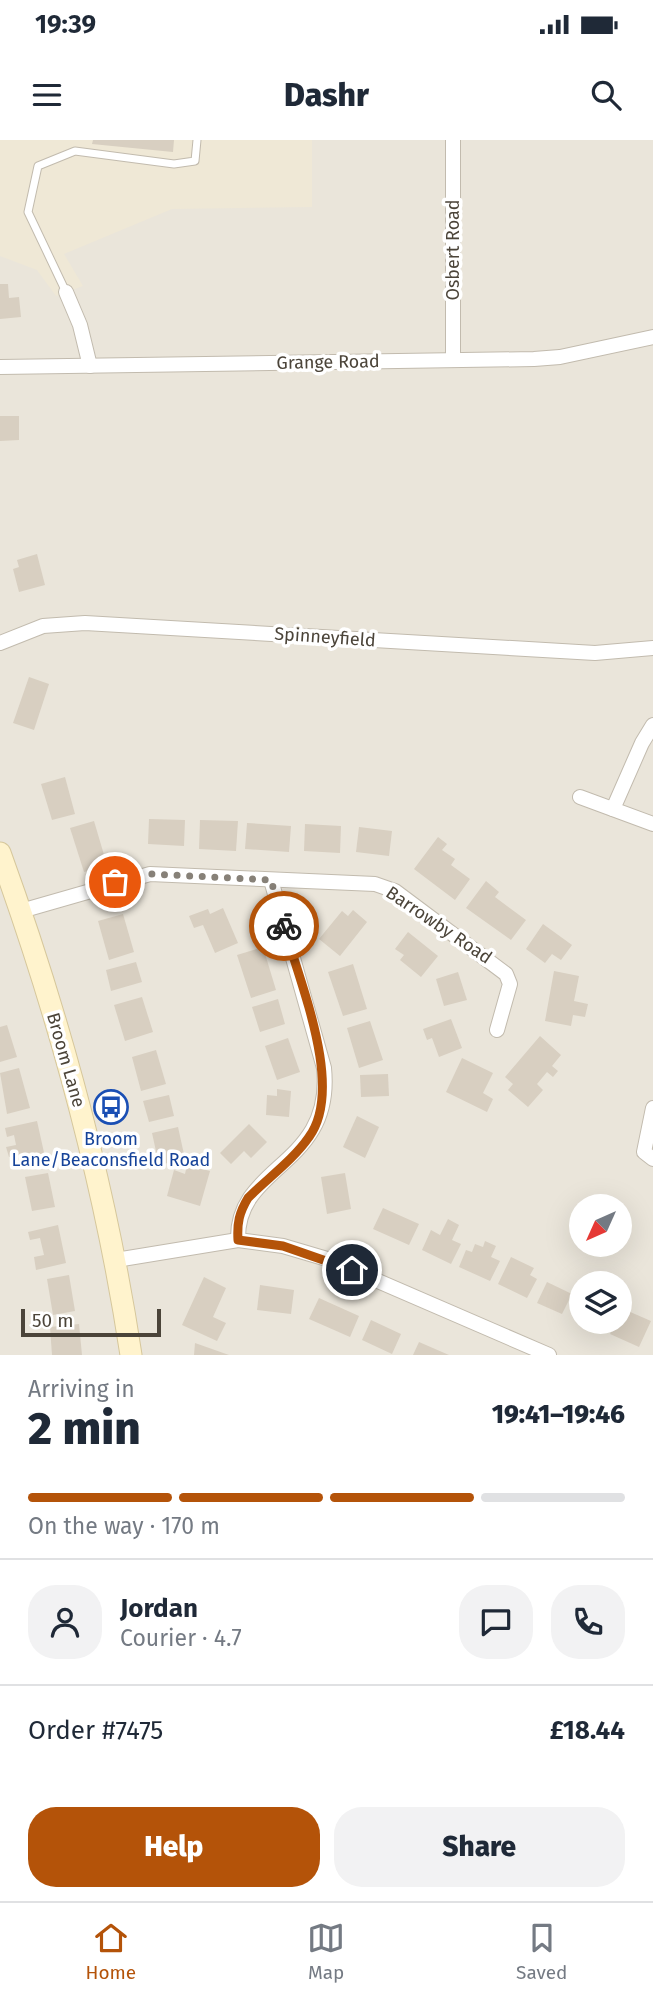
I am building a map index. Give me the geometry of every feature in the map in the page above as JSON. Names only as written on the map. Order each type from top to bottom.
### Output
[{"type":"main road","name":"Broom Lane","points":[[0,853],[21,911],[80,1110],[116,1260],[131,1355]]},
{"type":"street","name":"Osbert Road","points":[[453,140],[453,359]]},
{"type":"street","points":[[66,292],[80,325],[90,366]]},
{"type":"street","name":"Grange Road","points":[[0,367],[561,357],[653,337]]},
{"type":"street","name":"Spinneyfield","points":[[0,643],[43,625],[85,623],[594,653],[653,649]]},
{"type":"street","points":[[613,809],[642,743],[653,725]]},
{"type":"street","points":[[580,797],[653,824]]},
{"type":"street","name":"Barrowby Road","points":[[21,911],[139,875],[375,884],[395,891],[506,974],[510,984],[497,1030]]},
{"type":"street","points":[[238,1240],[237,1220],[248,1198],[311,1136],[325,1095],[324,1068],[271,880]]},
{"type":"street","points":[[652,1113],[644,1152],[653,1159]]},
{"type":"street","points":[[116,1260],[238,1240],[283,1246],[327,1259],[549,1355]]},
{"type":"lane","points":[[66,292],[28,212],[38,166],[75,151],[174,164],[187,163],[195,161],[197,140]]},
{"type":"shaded area","points":[[0,140],[653,140],[653,1355],[0,1355]]},
{"type":"shaded area","points":[[0,140],[312,140],[312,207],[172,209],[64,254],[83,286],[56,296],[37,270],[0,256]]},
{"type":"building","points":[[93,140],[174,140],[173,152],[92,144]]},
{"type":"building","points":[[0,284],[8,284],[9,298],[19,297],[21,317],[0,319]]},
{"type":"building","points":[[0,416],[19,416],[19,440],[0,441]]},
{"type":"building","points":[[37,554],[45,585],[19,592],[13,569],[19,567],[17,560]]},
{"type":"building","points":[[29,677],[49,684],[34,730],[13,723]]},
{"type":"building","points":[[65,777],[75,814],[52,820],[41,784]]},
{"type":"building","points":[[149,819],[185,820],[184,846],[148,844]]},
{"type":"building","points":[[200,820],[238,821],[236,851],[199,849]]},
{"type":"building","points":[[94,821],[107,865],[84,872],[70,828]]},
{"type":"building","points":[[247,823],[291,826],[289,852],[245,849]]},
{"type":"building","points":[[305,824],[341,826],[340,853],[304,851]]},
{"type":"building","points":[[359,827],[392,831],[389,856],[356,852]]},
{"type":"building","points":[[438,837],[447,844],[442,850],[455,859],[451,865],[470,879],[455,900],[414,869]]},
{"type":"building","points":[[486,881],[499,892],[495,897],[526,920],[511,940],[466,908]]},
{"type":"building","points":[[223,908],[238,943],[215,953],[203,925],[194,928],[189,916],[208,909],[210,914]]},
{"type":"building","points":[[353,910],[367,922],[340,956],[319,939],[342,911],[348,916]]},
{"type":"building","points":[[123,914],[134,952],[109,960],[98,921]]},
{"type":"building","points":[[543,924],[572,945],[561,960],[552,954],[545,963],[526,949]]},
{"type":"building","points":[[408,932],[438,956],[421,977],[400,960],[404,955],[395,949]]},
{"type":"building","points":[[263,947],[276,990],[251,998],[237,955]]},
{"type":"building","points":[[136,962],[142,982],[111,991],[106,970]]},
{"type":"building","points":[[353,964],[367,1009],[343,1016],[328,972]]},
{"type":"building","points":[[554,971],[579,976],[574,1001],[588,1004],[585,1017],[573,1015],[571,1026],[545,1021]]},
{"type":"building","points":[[458,972],[467,1000],[444,1006],[436,979]]},
{"type":"building","points":[[142,997],[153,1032],[125,1041],[114,1005]]},
{"type":"building","points":[[278,999],[285,1024],[260,1032],[252,1007]]},
{"type":"building","points":[[451,1019],[462,1048],[439,1057],[432,1038],[427,1040],[423,1029]]},
{"type":"building","points":[[370,1021],[383,1060],[359,1068],[347,1028]]},
{"type":"building","points":[[7,1025],[17,1057],[0,1062],[0,1027]]},
{"type":"building","points":[[540,1036],[561,1055],[552,1066],[558,1071],[553,1077],[547,1072],[537,1084],[543,1090],[528,1107],[508,1090],[513,1084],[505,1077]]},
{"type":"building","points":[[288,1038],[300,1072],[277,1080],[265,1046]]},
{"type":"building","points":[[156,1050],[166,1084],[141,1091],[132,1057]]},
{"type":"building","points":[[462,1058],[493,1073],[483,1093],[493,1099],[487,1112],[446,1092]]},
{"type":"building","points":[[19,1068],[30,1108],[7,1114],[0,1073]]},
{"type":"building","points":[[388,1074],[389,1096],[361,1097],[360,1075]]},
{"type":"building","points":[[277,1089],[291,1091],[289,1117],[266,1115],[267,1095],[277,1096]]},
{"type":"building","points":[[169,1095],[174,1116],[149,1122],[143,1101]]},
{"type":"building","points":[[357,1116],[379,1127],[365,1158],[343,1147]]},
{"type":"building","points":[[37,1121],[45,1157],[21,1162],[20,1155],[9,1157],[6,1147],[16,1145],[14,1135],[7,1137],[5,1128]]},
{"type":"building","points":[[249,1124],[267,1142],[251,1158],[244,1151],[231,1164],[220,1153]]},
{"type":"building","points":[[178,1127],[185,1159],[159,1165],[152,1133]]},
{"type":"building","points":[[187,1165],[210,1171],[200,1206],[167,1196],[174,1170],[185,1174]]},
{"type":"building","points":[[48,1173],[55,1207],[32,1211],[25,1177]]},
{"type":"building","points":[[345,1173],[351,1209],[327,1214],[321,1177]]},
{"type":"building","points":[[383,1208],[419,1224],[409,1245],[373,1229]]},
{"type":"building","points":[[448,1219],[459,1225],[452,1240],[461,1244],[451,1264],[422,1250],[431,1230],[440,1235]]},
{"type":"building","points":[[58,1225],[66,1263],[36,1270],[34,1257],[44,1255],[40,1238],[30,1240],[28,1232]]},
{"type":"building","points":[[485,1241],[496,1246],[491,1257],[500,1261],[490,1281],[459,1267],[466,1250],[472,1252],[475,1244],[483,1247]]},
{"type":"building","points":[[511,1257],[534,1268],[530,1275],[537,1279],[527,1298],[498,1284]]},
{"type":"building","points":[[69,1275],[75,1311],[53,1315],[47,1279]]},
{"type":"building","points":[[204,1277],[226,1288],[213,1317],[226,1323],[217,1341],[182,1325]]},
{"type":"building","points":[[547,1282],[569,1293],[569,1300],[562,1314],[537,1303]]},
{"type":"building","points":[[260,1285],[294,1290],[291,1314],[257,1310]]},
{"type":"building","points":[[319,1298],[359,1316],[350,1337],[309,1319]]},
{"type":"building","points":[[632,1313],[651,1321],[639,1347],[610,1334],[632,1334]]},
{"type":"building","points":[[371,1320],[401,1334],[392,1354],[362,1340]]},
{"type":"building","points":[[79,1324],[82,1355],[52,1355],[50,1327]]},
{"type":"building","points":[[419,1342],[449,1355],[413,1355]]},
{"type":"building","points":[[195,1343],[229,1355],[194,1355]]},
{"type":"way so far","points":[[115,882],[150,874],[271,880],[284,926]]},
{"type":"place","name":"Broom Lane/Beaconsfield Road","points":[[111,1107]]},
{"type":"route","points":[[284,926],[324,1068],[325,1095],[311,1136],[248,1198],[237,1220],[238,1240],[305,1251],[352,1270]]}]
